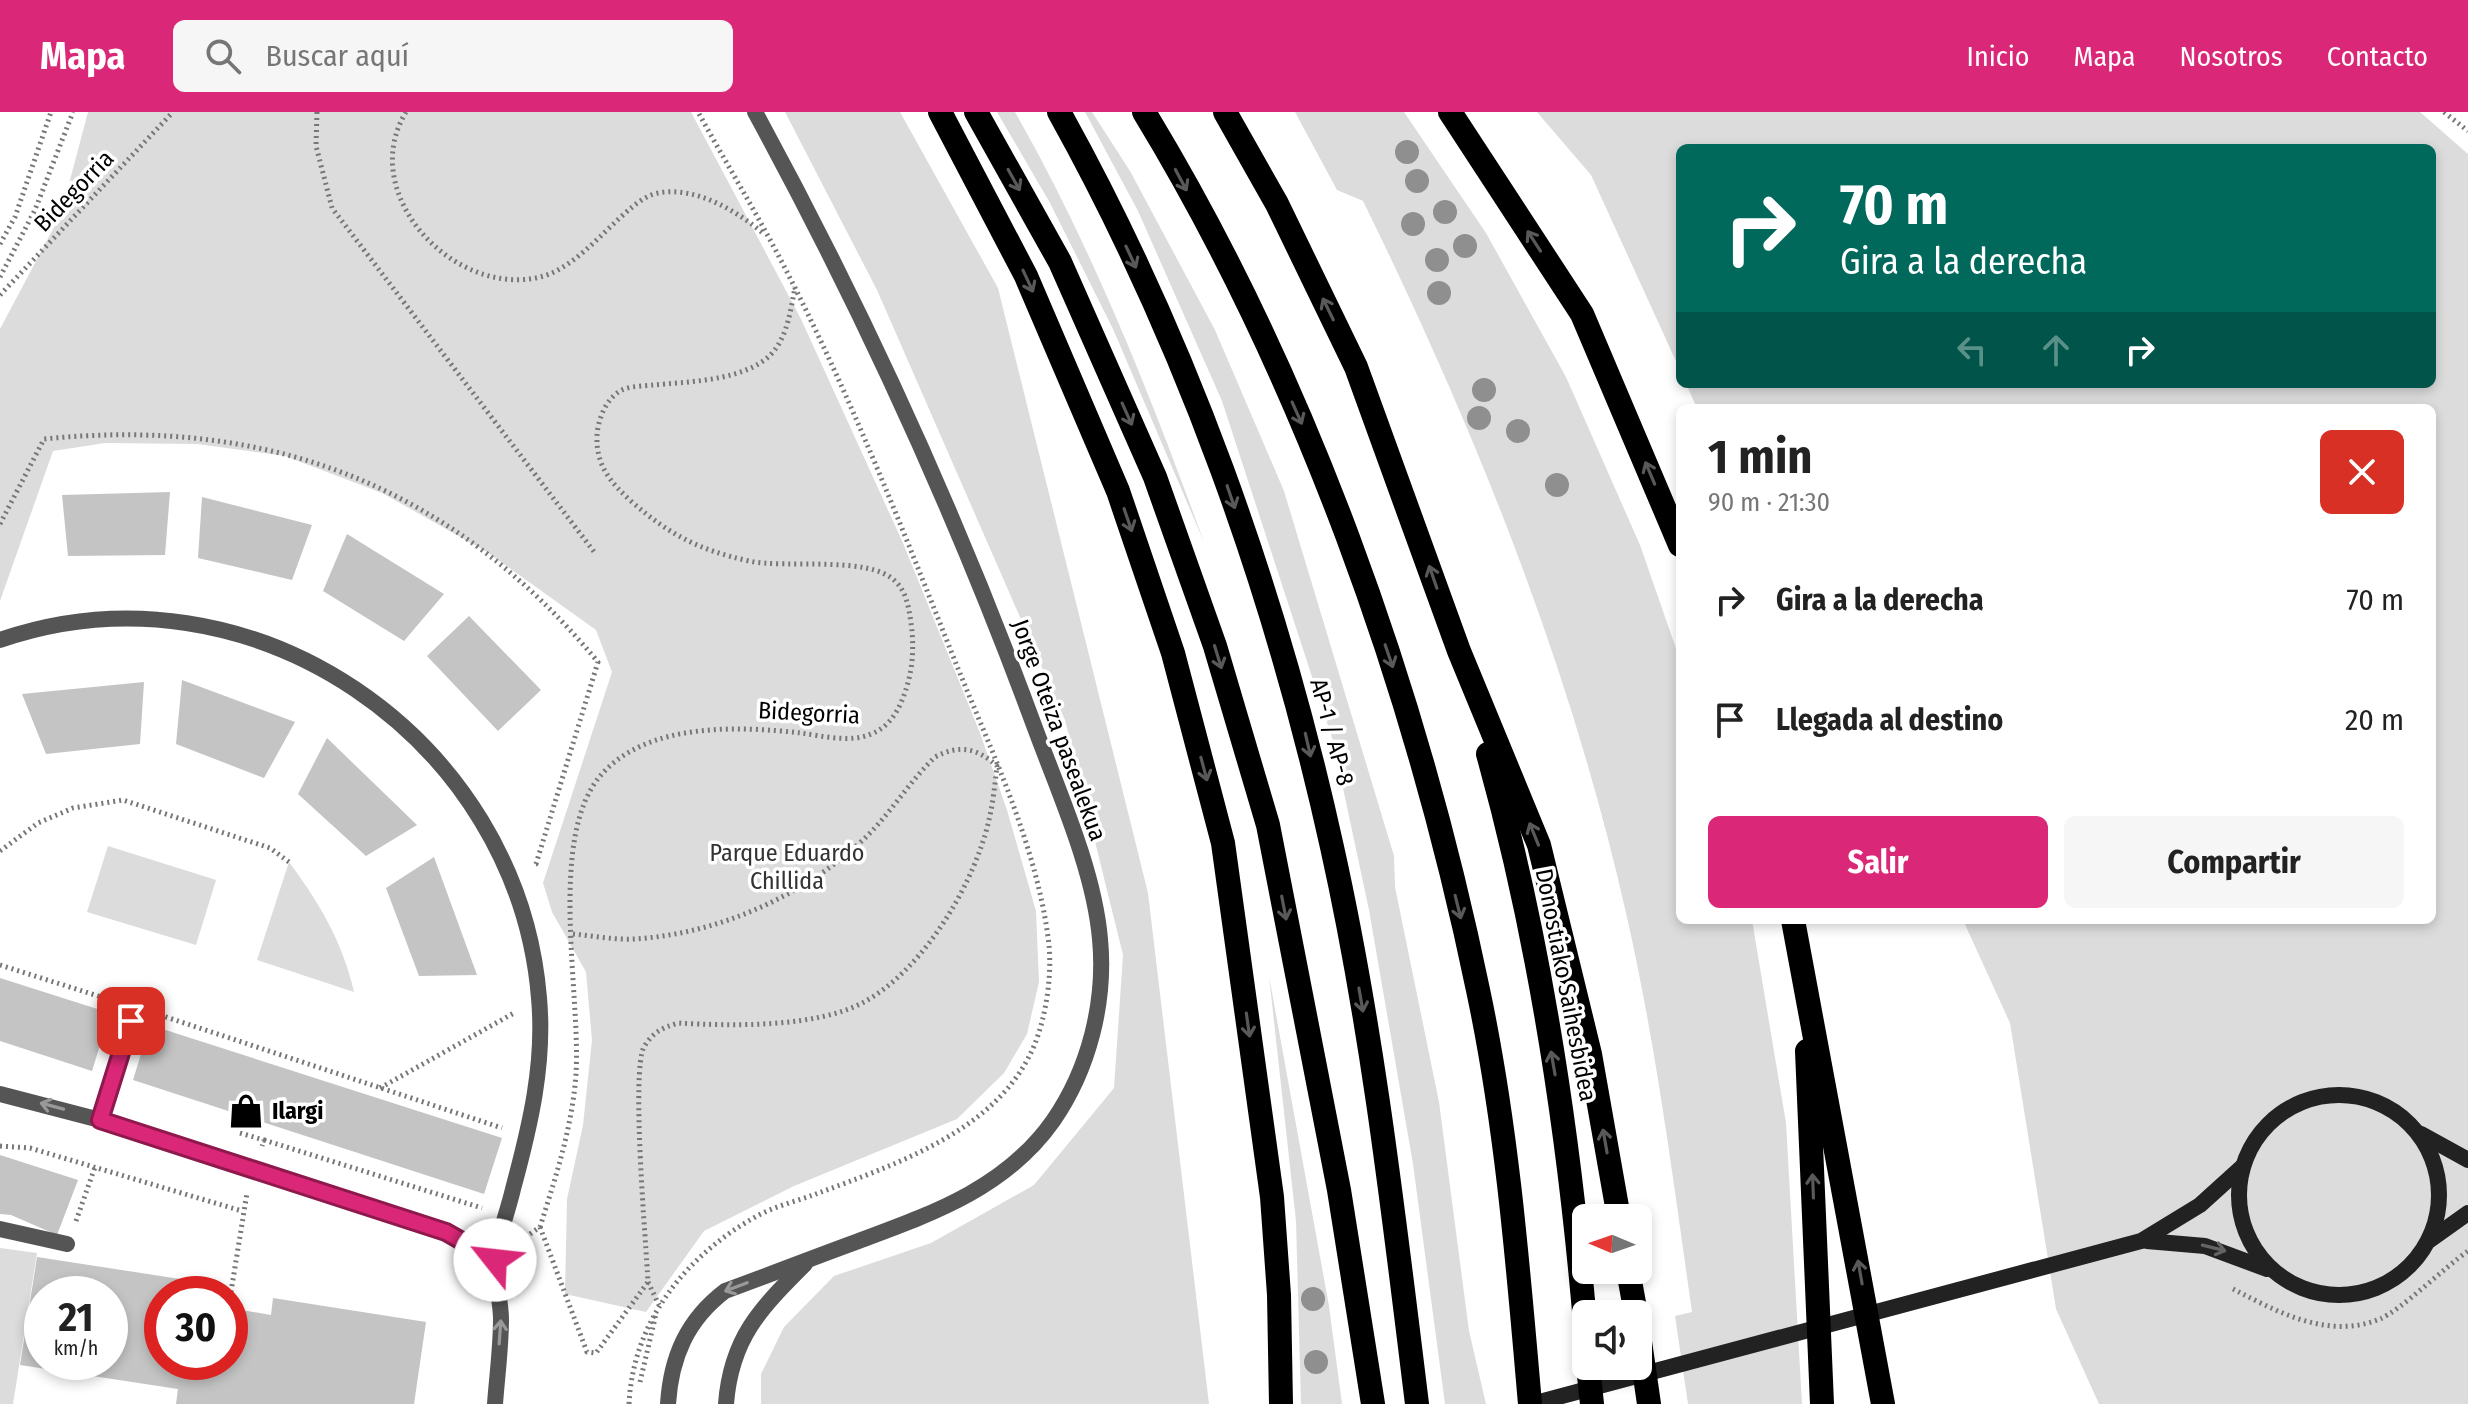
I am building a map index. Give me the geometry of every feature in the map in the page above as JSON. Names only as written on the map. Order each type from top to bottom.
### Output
[{"type":"highway","points":[[940,112],[1026,276],[1118,491],[1173,653],[1220,828],[1272,1197],[1279,1295],[1281,1404]]},
{"type":"highway","points":[[976,112],[1060,262],[1155,477],[1215,646],[1268,825],[1339,1190],[1373,1404]]},
{"type":"highway","name":"AP-1 / AP-8","points":[[1059,112],[1152,301],[1214,449],[1304,729],[1333,849],[1362,1004],[1386,1154],[1417,1404]]},
{"type":"highway","points":[[1144,112],[1228,268],[1300,419],[1359,571],[1406,708],[1481,1005],[1505,1151],[1531,1404]]},
{"type":"highway","points":[[1225,112],[1277,204],[1356,367],[1459,651],[1539,845],[1590,1054],[1617,1204]]},
{"type":"highway","points":[[1450,112],[1582,314],[1676,536]]},
{"type":"highway","name":"Donostiako Saihesbidea","points":[[1459,651],[1498,789],[1530,926],[1564,1127],[1582,1300]]},
{"type":"highway","points":[[1794,924],[1803,958],[1883,1404]]},
{"type":"highway","points":[[1803,958],[1822,1404]]},
{"type":"highway","points":[[1589,1380],[1592,1404]]},
{"type":"highway","points":[[1646,1380],[1649,1404]]},
{"type":"street","name":"Jorge Oteiza pasealekua","points":[[668,1404],[678,1349],[686,1332],[710,1302],[725,1291],[950,1206],[1002,1174],[1029,1149],[1053,1121],[1087,1053],[1100,990],[1100,938],[1093,899],[1065,809],[982,589],[857,308],[755,112]]},
{"type":"street","points":[[0,640],[59,625],[151,620],[196,624],[283,649],[363,693],[421,742],[461,788],[486,827],[508,873],[530,939],[539,999],[537,1090],[495,1260],[501,1318],[495,1404]]},
{"type":"street","points":[[100,1120],[131,1021]]},
{"type":"street","points":[[0,1094],[100,1120],[446,1232],[495,1260]]},
{"type":"street","points":[[2281,1277],[2259,1256],[2244,1229],[2238,1198],[2242,1167],[2255,1139],[2276,1116],[2304,1100],[2335,1094],[2365,1098],[2394,1111],[2417,1132],[2468,1160]]},
{"type":"street","points":[[2141,1241],[2205,1246],[2257,1264],[2308,1291],[2339,1296],[2369,1292],[2396,1278],[2419,1257],[2439,1204],[2438,1179],[2431,1154],[2417,1132]]},
{"type":"street","points":[[1531,1404],[2141,1241],[2200,1205],[2242,1167]]},
{"type":"street","points":[[2426,1243],[2468,1213]]},
{"type":"street","points":[[0,1229],[67,1244]]},
{"type":"street","points":[[726,1404],[728,1374],[741,1339],[760,1310],[809,1260]]},
{"type":"path","points":[[0,244],[15,217],[51,112]]},
{"type":"path","name":"Bidegorria","points":[[0,277],[35,210],[73,112]]},
{"type":"path","name":"Bidegorria","points":[[0,295],[173,112]]},
{"type":"path","points":[[317,112],[316,146],[332,208],[595,553]]},
{"type":"path","points":[[406,112],[395,144],[397,192],[408,215],[427,237],[470,271],[501,279],[542,276],[587,250],[635,206],[656,193],[678,193],[712,201],[745,218],[768,237]]},
{"type":"path","points":[[629,1404],[631,1368],[640,1339],[659,1305],[699,1259],[757,1216],[872,1173],[969,1125],[997,1101],[1016,1078],[1033,1049],[1044,1015],[1049,947],[1029,858],[997,766],[883,481],[795,287],[698,112]]},
{"type":"path","points":[[2444,112],[2468,131]]},
{"type":"path","name":"Bidegorria","points":[[795,287],[789,321],[780,341],[762,363],[728,375],[622,390],[603,408],[597,432],[603,472],[651,518],[684,542],[755,562],[862,568],[881,572],[897,582],[907,601],[912,630],[913,657],[905,692],[891,722],[869,736],[843,738],[728,727],[698,731],[633,751],[601,775],[581,812],[568,901],[573,934],[632,940],[715,925],[800,886],[836,863],[872,830],[935,757],[949,750],[981,751],[997,766]]},
{"type":"path","points":[[0,524],[44,439],[98,434],[210,437],[263,447],[317,462],[424,511],[556,611],[598,662],[536,864],[508,873]]},
{"type":"path","points":[[659,1305],[648,1282],[639,1086],[642,1049],[658,1029],[678,1023],[819,1018],[863,1003],[890,985],[918,959],[939,928],[974,861],[989,821],[997,766]]},
{"type":"path","points":[[0,851],[38,823],[73,808],[123,800],[270,848],[289,862]]},
{"type":"path","points":[[0,965],[120,1002]]},
{"type":"path","points":[[379,1088],[539,999]]},
{"type":"path","points":[[149,1012],[509,1131]]},
{"type":"path","points":[[235,1132],[483,1209],[487,1196]]},
{"type":"path","points":[[255,1170],[264,1140]]},
{"type":"path","points":[[0,1146],[30,1148],[242,1211]]},
{"type":"path","points":[[67,1244],[95,1167]]},
{"type":"path","points":[[234,1276],[243,1227]]},
{"type":"path","points":[[540,1227],[587,1352],[596,1353],[648,1282]]},
{"type":"path","points":[[2222,1283],[2278,1312],[2315,1324],[2344,1328],[2381,1319],[2468,1251]]},
{"type":"green space","name":"Parque Eduardo Chillida","points":[[88,112],[691,112],[801,319],[903,543],[980,733],[1007,810],[1036,911],[1039,982],[1027,1034],[1004,1073],[957,1119],[794,1186],[704,1231],[646,1312],[565,1294],[567,1199],[583,1125],[592,1040],[586,972],[552,912],[543,883],[612,672],[596,630],[487,552],[382,493],[285,456],[197,444],[105,443],[53,451],[0,601],[0,329],[61,214]]},
{"type":"green space","points":[[785,112],[900,112],[998,288],[1148,893],[1209,1404],[761,1404],[761,1374],[784,1327],[834,1276],[931,1243],[1034,1185],[1114,1088],[1123,955],[1065,720],[877,290]]},
{"type":"green space","points":[[997,112],[1015,112],[1070,216],[1141,377],[1204,542],[1113,329],[1050,203]]},
{"type":"green space","points":[[1085,112],[1092,112],[1130,171],[1215,330],[1284,491],[1394,856],[1395,887],[1439,1102],[1469,1331],[1486,1404],[1445,1404],[1413,1164],[1369,910],[1333,741],[1222,401],[1138,211]]},
{"type":"green space","points":[[1295,112],[1404,112],[1486,233],[1566,377],[1640,545],[1676,648],[1676,924],[1753,924],[1786,1123],[1802,1404],[1688,1404],[1675,1316],[1692,1312],[1655,1062],[1626,913],[1577,729],[1516,550],[1443,374],[1363,201],[1337,190]]},
{"type":"green space","points":[[1537,112],[2420,112],[2468,154],[2468,1404],[2099,1404],[2056,1309],[2010,1023],[1965,924],[2436,924],[2436,404],[1695,404],[1688,388],[2436,388],[2436,144],[1676,144],[1676,361],[1591,175]]},
{"type":"green space","points":[[108,846],[216,880],[196,945],[87,912]]},
{"type":"green space","points":[[289,862],[329,924],[354,992],[257,960]]},
{"type":"green space","points":[[1269,976],[1329,1306],[1342,1404],[1301,1404],[1296,1221]]},
{"type":"green space","points":[[0,1248],[37,1253],[33,1276],[24,1276],[24,1335],[13,1404],[0,1404]]},
{"type":"building","points":[[170,492],[165,555],[68,556],[62,495]]},
{"type":"building","points":[[202,497],[312,525],[292,580],[198,558]]},
{"type":"building","points":[[347,534],[444,594],[404,641],[323,591]]},
{"type":"building","points":[[469,616],[541,690],[498,731],[427,656]]},
{"type":"building","points":[[182,680],[295,722],[264,778],[176,744]]},
{"type":"building","points":[[144,682],[140,744],[46,754],[22,694]]},
{"type":"building","points":[[327,738],[417,825],[366,856],[298,794]]},
{"type":"building","points":[[434,857],[477,975],[419,976],[386,888]]},
{"type":"building","points":[[0,978],[110,1013],[92,1071],[0,1041]]},
{"type":"building","points":[[150,1025],[502,1138],[484,1194],[133,1080]]},
{"type":"building","points":[[0,1155],[78,1180],[57,1235],[11,1215],[0,1214]]},
{"type":"building","points":[[37,1257],[160,1276],[144,1276],[144,1380],[248,1380],[248,1311],[271,1315],[273,1298],[426,1322],[414,1404],[176,1404],[178,1389],[119,1380],[128,1380],[128,1276],[34,1276]]},
{"type":"building","points":[[24,1340],[24,1366],[20,1365]]},
{"type":"place","name":"Ilargi","points":[[246,1111]]},
{"type":"route","points":[[131,1021],[100,1120],[446,1232],[495,1260]]}]
